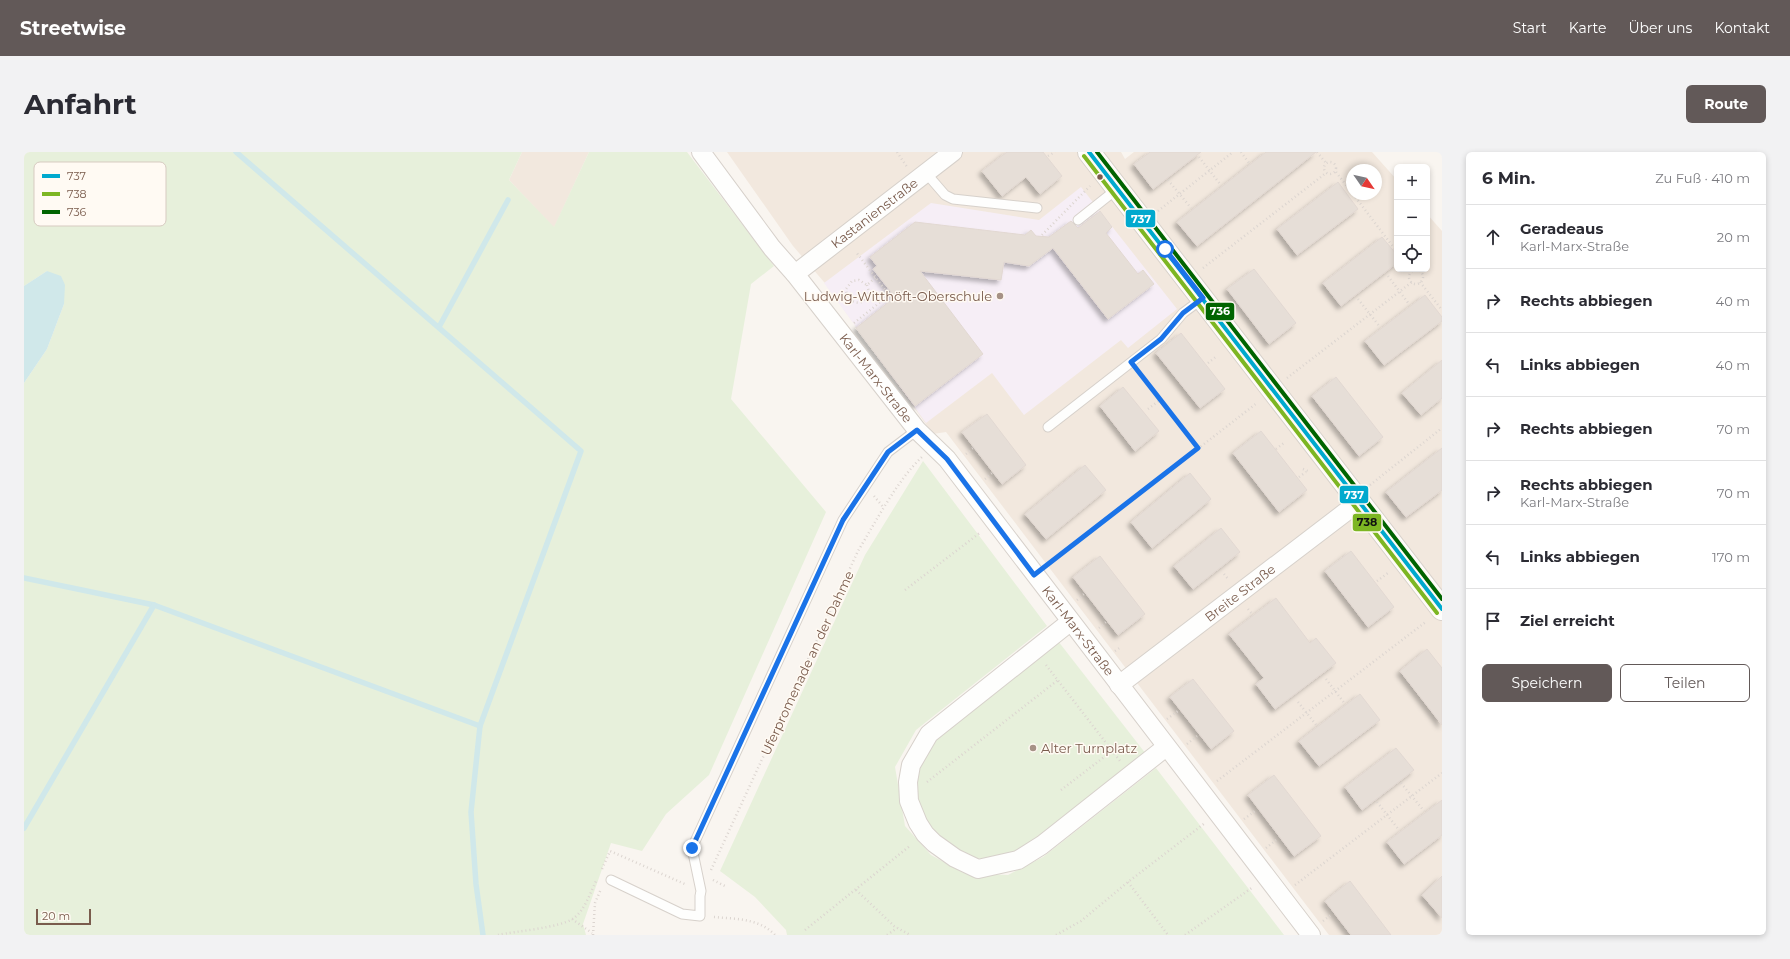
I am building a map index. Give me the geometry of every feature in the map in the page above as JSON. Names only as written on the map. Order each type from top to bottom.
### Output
[{"type":"main road","points":[[1089,152],[1358,499],[1437,613]]},
{"type":"street","name":"Karl-Marx-Straße","points":[[701,152],[772,248],[795,274],[917,430],[947,459],[1119,685],[1174,747],[1202,792],[1281,896],[1315,930]]},
{"type":"street","name":"Kastanienstraße","points":[[795,274],[953,152]]},
{"type":"street","name":"Breite Straße","points":[[1119,685],[1358,499]]},
{"type":"street","points":[[1070,622],[928,734],[911,764],[908,782],[909,801],[918,823],[925,834],[934,844],[955,858],[978,869],[1018,860],[1042,845],[1131,775],[1174,747]]},
{"type":"lane","points":[[926,174],[945,195],[953,199],[1036,208]]},
{"type":"lane","points":[[1078,220],[1117,189]]},
{"type":"lane","points":[[1048,427],[1161,339],[1183,313],[1203,298]]},
{"type":"lane","name":"Uferpromenade an der Dahme","points":[[702,891],[692,848],[843,520],[888,452],[917,430]]},
{"type":"lane","points":[[611,880],[682,914],[700,916],[700,896],[702,891]]},
{"type":"path","points":[[1048,156],[1055,152]]},
{"type":"path","points":[[1143,222],[1233,152]]},
{"type":"path","points":[[1240,152],[1249,163]]},
{"type":"path","points":[[1317,152],[1326,163]]},
{"type":"path","points":[[1199,157],[1220,184]]},
{"type":"path","points":[[1326,163],[1330,161],[1335,163],[1337,168],[1336,172],[1346,186]]},
{"type":"path","points":[[1326,163],[1324,168],[1326,173]]},
{"type":"path","points":[[1189,280],[1326,173],[1332,174],[1336,172]]},
{"type":"path","points":[[1168,180],[1191,208]]},
{"type":"path","points":[[1042,234],[1087,188]]},
{"type":"path","points":[[1357,200],[1394,248]]},
{"type":"path","points":[[853,324],[889,296],[856,252]]},
{"type":"path","points":[[1410,272],[1409,277],[1412,282]]},
{"type":"path","points":[[1420,282],[1423,277],[1421,272]]},
{"type":"path","points":[[1388,276],[1409,304]]},
{"type":"path","points":[[867,285],[876,277]]},
{"type":"path","points":[[859,280],[867,285],[869,292],[864,301],[860,303],[853,302],[848,296],[846,289],[852,281],[859,280]]},
{"type":"path","points":[[1034,575],[1399,291],[1412,282],[1420,282]]},
{"type":"path","points":[[1420,282],[1442,310]]},
{"type":"path","points":[[1358,299],[1380,327]]},
{"type":"path","points":[[1208,363],[1217,356]]},
{"type":"path","points":[[1131,362],[1198,448]]},
{"type":"path","points":[[1148,409],[1160,400]]},
{"type":"path","points":[[1358,499],[1442,428]]},
{"type":"path","points":[[1276,449],[1284,443]]},
{"type":"path","name":"Uferpromenade an der Dahme","points":[[702,891],[858,551],[886,504],[914,464],[933,447]]},
{"type":"path","points":[[1299,477],[1306,472]]},
{"type":"path","points":[[905,590],[994,522]]},
{"type":"path","points":[[1376,581],[1388,573]]},
{"type":"path","points":[[1202,792],[1437,613]]},
{"type":"path","points":[[1034,650],[1131,775]]},
{"type":"path","points":[[1326,679],[1345,704]]},
{"type":"path","points":[[923,785],[1058,680]]},
{"type":"path","points":[[1298,702],[1316,726]]},
{"type":"path","points":[[1163,722],[1178,711]]},
{"type":"path","points":[[1174,747],[1197,736]]},
{"type":"path","points":[[1061,790],[1112,751]]},
{"type":"path","points":[[1281,896],[1442,773]]},
{"type":"path","points":[[1401,783],[1424,811]]},
{"type":"path","points":[[1377,802],[1399,830]]},
{"type":"path","points":[[1240,822],[1255,811]]},
{"type":"path","points":[[1056,935],[1081,921],[1128,882],[1200,827]]},
{"type":"path","points":[[1262,851],[1276,840]]},
{"type":"path","points":[[805,930],[916,841]]},
{"type":"path","points":[[708,877],[726,887]]},
{"type":"path","points":[[593,934],[595,903],[605,880],[611,880]]},
{"type":"path","points":[[1128,882],[1168,935]]},
{"type":"path","points":[[856,890],[897,928],[910,935]]},
{"type":"path","points":[[1185,935],[1249,890]]},
{"type":"path","points":[[1315,930],[1332,914]]},
{"type":"path","points":[[700,916],[752,921],[770,930],[775,935]]},
{"type":"path","points":[[498,935],[556,925],[572,919],[593,934]]},
{"type":"path","points":[[887,935],[897,928]]},
{"type":"shaded area","points":[[522,152],[589,152],[554,228],[509,180]]},
{"type":"shaded area","points":[[727,152],[1121,152],[1125,159],[1134,152],[1372,152],[1394,177],[1394,272],[1430,272],[1430,217],[1442,231],[1442,935],[1329,935],[946,432],[933,434],[824,282],[793,246]]},
{"type":"shaded area","name":"Ludwig-Witthöft-Oberschule","points":[[1081,187],[1177,309],[1128,348],[1121,340],[1024,415],[992,373],[926,423],[824,283],[931,203],[1039,220]]},
{"type":"green space","points":[[24,152],[522,152],[509,180],[554,227],[589,152],[687,152],[774,266],[751,284],[731,399],[826,512],[709,775],[666,814],[642,851],[611,843],[583,924],[586,935],[24,935],[24,383],[47,349],[64,304],[47,271],[24,286]]},
{"type":"green space","points":[[923,461],[1047,626],[916,730],[895,767],[905,826],[931,855],[964,873],[1008,875],[1043,857],[1156,768],[1284,935],[787,935],[786,930],[755,897],[720,871],[865,555]]},
{"type":"green space","name":"Alter Turnplatz","points":[[1058,641],[1146,754],[1022,850],[985,860],[962,854],[938,840],[923,818],[915,793],[916,766],[929,741]]},
{"type":"water","points":[[47,271],[61,276],[65,285],[64,304],[47,349],[24,383],[24,286]]},
{"type":"building","points":[[1007,152],[1043,152],[1062,176],[1040,194],[1026,177],[1002,196],[982,171]]},
{"type":"building","points":[[1150,152],[1201,152],[1153,189],[1134,164]]},
{"type":"building","points":[[1266,152],[1316,152],[1197,246],[1177,222]]},
{"type":"building","points":[[1338,182],[1346,193],[1346,200],[1351,200],[1358,209],[1297,255],[1277,229]]},
{"type":"building","points":[[1100,211],[1112,227],[1106,233],[1138,274],[1143,270],[1154,284],[1108,319],[1053,248],[1029,266],[1004,262],[1001,280],[920,271],[983,354],[915,406],[856,328],[895,297],[873,269],[877,266],[870,257],[915,222],[1025,235],[1031,230],[1036,236],[1049,237],[1071,221],[1078,228]]},
{"type":"building","points":[[1382,237],[1394,251],[1394,265],[1341,306],[1323,283]]},
{"type":"building","points":[[1254,269],[1296,323],[1269,344],[1227,289]]},
{"type":"building","points":[[1425,295],[1442,317],[1442,321],[1384,365],[1365,341]]},
{"type":"building","points":[[1181,333],[1225,389],[1200,408],[1156,353]]},
{"type":"building","points":[[1442,360],[1442,398],[1421,415],[1402,393]]},
{"type":"building","points":[[1336,377],[1383,437],[1359,456],[1312,396]]},
{"type":"building","points":[[1123,387],[1159,431],[1135,451],[1100,406]]},
{"type":"building","points":[[987,414],[1026,465],[1002,484],[962,432]]},
{"type":"building","points":[[1261,431],[1307,490],[1279,512],[1233,453]]},
{"type":"building","points":[[1442,448],[1442,490],[1406,517],[1386,492]]},
{"type":"building","points":[[1085,465],[1106,490],[1046,539],[1025,514]]},
{"type":"building","points":[[1190,473],[1211,499],[1152,548],[1131,522]]},
{"type":"building","points":[[1221,528],[1240,552],[1193,589],[1174,566]]},
{"type":"building","points":[[1351,551],[1394,607],[1368,627],[1325,571]]},
{"type":"building","points":[[1100,556],[1145,614],[1118,635],[1073,577]]},
{"type":"building","points":[[1276,598],[1310,643],[1316,638],[1336,663],[1275,709],[1256,684],[1264,678],[1229,634]]},
{"type":"building","points":[[1427,649],[1442,668],[1442,725],[1400,671]]},
{"type":"building","points":[[1193,679],[1234,731],[1211,749],[1170,697]]},
{"type":"building","points":[[1360,694],[1380,720],[1319,766],[1299,741]]},
{"type":"building","points":[[1396,748],[1414,770],[1362,810],[1345,787]]},
{"type":"building","points":[[1274,775],[1321,836],[1294,856],[1248,795]]},
{"type":"building","points":[[1442,800],[1442,835],[1404,864],[1387,842]]},
{"type":"building","points":[[1442,876],[1442,918],[1422,895]]},
{"type":"building","points":[[1350,881],[1391,935],[1351,935],[1325,901]]},
{"type":"waterway","points":[[236,152],[581,451],[480,726],[471,812],[476,884],[483,935]]},
{"type":"waterway","points":[[439,327],[508,200]]},
{"type":"waterway","points":[[24,578],[154,605],[480,726]]},
{"type":"waterway","points":[[24,828],[154,605]]},
{"type":"transit line","name":"737","points":[[1089,152],[1442,609]]},
{"type":"transit line","name":"736","points":[[1097,152],[1442,599]]},
{"type":"transit line","name":"738","points":[[1084,156],[1437,613]]},
{"type":"place","name":"Ludwig-Witthöft-Oberschule","points":[[1000,296]]},
{"type":"place","name":"Alter Turnplatz","points":[[1033,748]]},
{"type":"route","points":[[692,848],[843,520],[888,452],[917,430],[947,459],[1034,575],[1198,448],[1131,362],[1161,339],[1183,313],[1203,298],[1165,249]]}]
